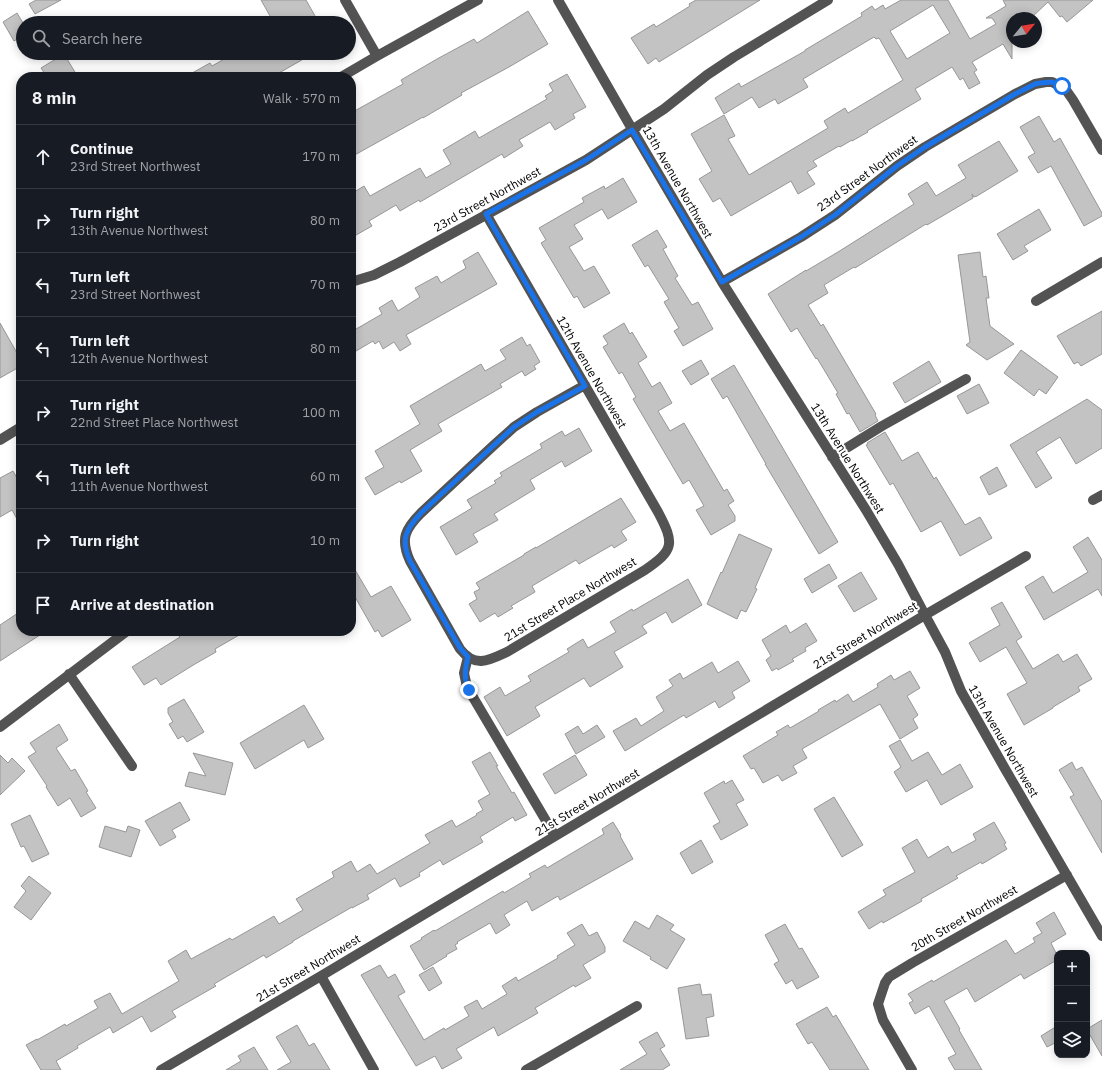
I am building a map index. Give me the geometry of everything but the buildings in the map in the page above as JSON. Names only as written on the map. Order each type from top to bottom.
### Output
[{"type":"street","points":[[345,0],[354,16]]},
{"type":"street","points":[[350,72],[478,0]]},
{"type":"street","name":"13th Avenue Northwest","points":[[558,0],[632,130],[722,282],[898,564],[945,652],[961,691],[1102,936]]},
{"type":"street","name":"23rd Street Northwest","points":[[356,280],[400,262],[586,160],[664,109],[707,75],[734,57],[828,0]]},
{"type":"street","points":[[356,19],[377,56]]},
{"type":"street","name":"23rd Street Northwest","points":[[722,282],[801,237],[835,215],[897,166],[952,130],[1024,89],[1040,83],[1052,82],[1062,86],[1066,90],[1102,150]]},
{"type":"street","name":"12th Avenue Northwest","points":[[486,214],[658,512],[667,529],[669,545]]},
{"type":"street","points":[[1036,301],[1102,262]]},
{"type":"street","points":[[832,457],[882,426],[966,379]]},
{"type":"street","points":[[555,836],[467,687],[464,673],[472,659],[460,648],[410,561],[406,548],[405,536],[408,528],[421,513],[508,433],[523,421],[585,386]]},
{"type":"street","points":[[0,440],[16,430]]},
{"type":"street","name":"21st Street Place Northwest","points":[[472,659],[486,661],[498,657],[656,563],[664,555],[669,545]]},
{"type":"street","name":"21st Street Northwest","points":[[161,1070],[321,976],[924,615],[1026,556]]},
{"type":"street","points":[[0,727],[120,636]]},
{"type":"street","points":[[69,674],[132,766]]},
{"type":"street","name":"20th Street Northwest","points":[[912,1070],[883,1020],[878,1004],[885,983],[890,977],[912,963],[1066,875]]},
{"type":"street","points":[[321,976],[374,1070]]},
{"type":"street","points":[[526,1070],[637,1006]]},
{"type":"route","points":[[469,690],[464,673],[468,657],[460,648],[410,561],[405,542],[405,536],[408,528],[421,513],[514,427],[537,412],[585,386],[486,214],[586,160],[632,130],[722,282],[801,237],[835,215],[897,166],[952,130],[1035,84],[1052,82],[1062,86]]}]
